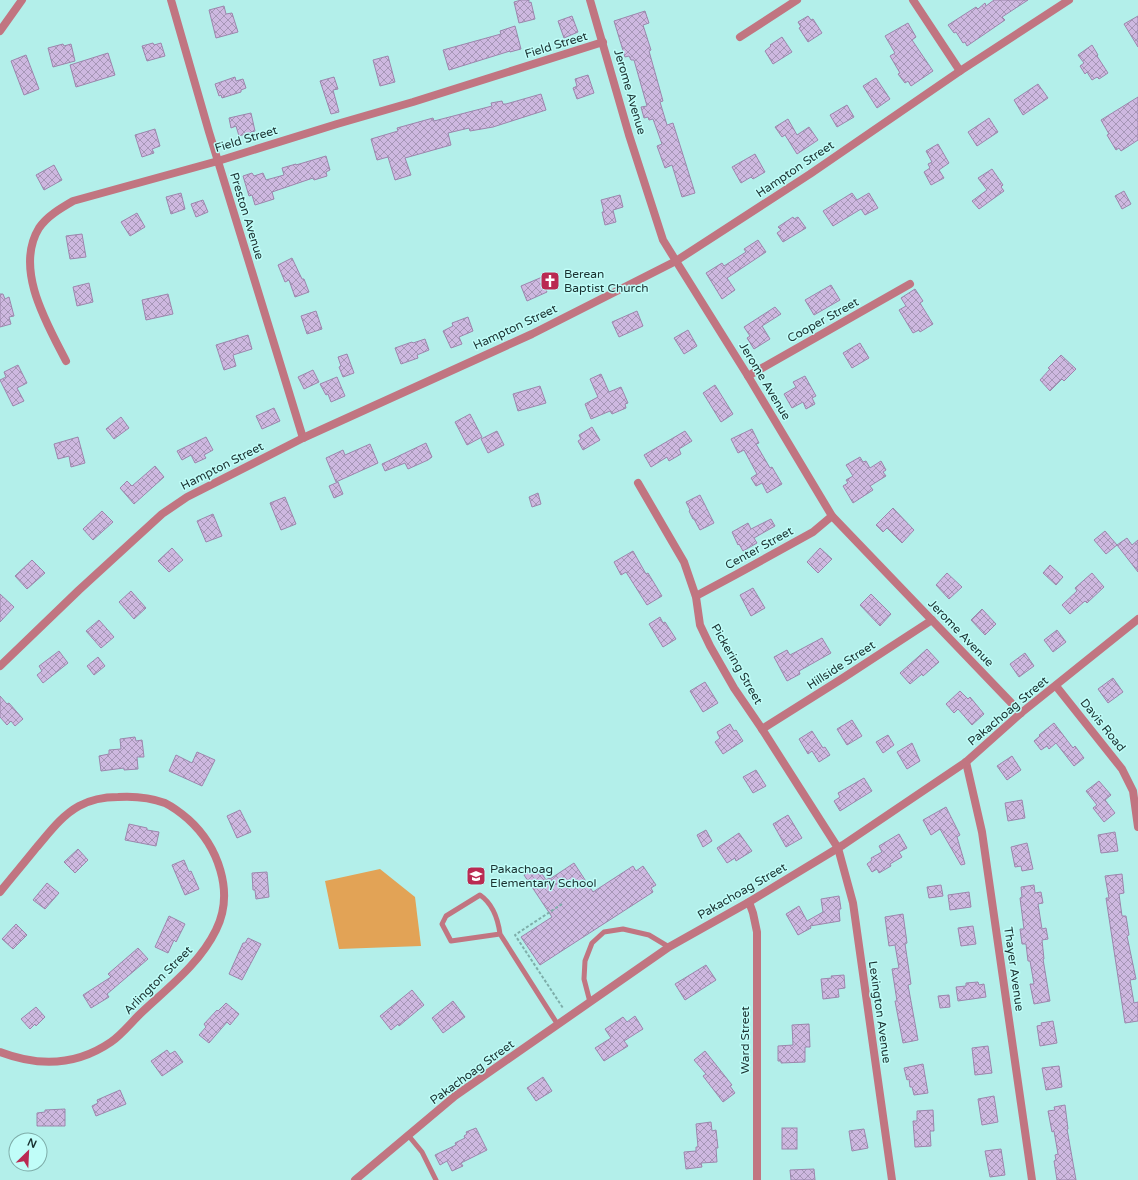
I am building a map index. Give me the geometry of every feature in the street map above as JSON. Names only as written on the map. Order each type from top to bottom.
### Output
[{"type":"street","points":[[0,31],[22,0]]},
{"type":"street","name":"Preston Avenue","points":[[171,0],[303,438]]},
{"type":"street","name":"Jerome Avenue","points":[[590,0],[629,135],[663,240],[748,376],[832,516],[1021,713]]},
{"type":"street","points":[[740,37],[797,0]]},
{"type":"street","points":[[913,0],[960,71]]},
{"type":"street","name":"Hampton Street","points":[[0,666],[78,590],[162,514],[187,497],[303,438],[532,334],[676,261],[810,174],[960,71],[1069,0]]},
{"type":"street","name":"Field Street","points":[[66,361],[47,324],[33,286],[30,264],[31,250],[39,228],[56,211],[73,201],[413,102],[603,42]]},
{"type":"street","name":"Cooper Street","points":[[748,376],[910,284]]},
{"type":"street","name":"Pickering Street","points":[[638,483],[684,562],[696,596],[700,625],[710,646],[734,688],[838,848]]},
{"type":"street","name":"Center Street","points":[[696,596],[813,532],[832,516]]},
{"type":"street","name":"Pakachoag Street","points":[[355,1180],[455,1096],[590,1002],[669,948],[838,848],[966,762],[1021,713],[1138,619]]},
{"type":"street","name":"Hillside Street","points":[[762,729],[932,620]]},
{"type":"street","name":"Davis Road","points":[[1056,686],[1115,759],[1136,789],[1138,827]]},
{"type":"street","name":"Thayer Avenue","points":[[966,762],[982,832],[1032,1180]]},
{"type":"street","name":"Arlington Street","points":[[0,892],[64,817],[79,806],[109,797],[136,796],[166,804],[181,813],[198,828],[215,854],[222,873],[224,891],[223,911],[217,929],[205,949],[189,968],[112,1042],[85,1057],[67,1062],[28,1061],[0,1052]]},
{"type":"street","name":"Lexington Avenue","points":[[838,848],[852,903],[892,1180]]},
{"type":"street","name":"Ward Street","points":[[749,902],[757,932],[757,1180]]},
{"type":"lane","points":[[500,934],[451,941],[442,924],[446,916],[480,895],[487,899],[498,918],[500,934],[558,1025]]},
{"type":"lane","points":[[590,1002],[584,979],[585,961],[592,943],[604,932],[623,929],[650,935],[669,948]]},
{"type":"lane","points":[[408,1135],[422,1152],[436,1180]]},
{"type":"path","points":[[562,904],[515,935],[563,1008]]},
{"type":"shaded area","points":[[380,869],[415,897],[421,946],[339,949],[325,881]]},
{"type":"building","points":[[529,0],[529,3],[531,2],[535,19],[519,23],[514,2]]},
{"type":"building","points":[[994,0],[1028,0],[1002,17],[1005,20],[967,46],[965,42],[963,43],[956,32],[954,33],[948,25],[976,7],[978,9],[985,3],[986,6]]},
{"type":"building","points":[[224,6],[226,14],[232,13],[238,32],[216,38],[209,10]]},
{"type":"building","points":[[645,11],[649,23],[643,25],[651,50],[649,51],[663,101],[660,102],[667,125],[673,123],[695,193],[682,197],[672,165],[665,168],[657,146],[662,144],[653,119],[649,120],[648,117],[644,118],[641,107],[647,106],[634,60],[631,60],[629,56],[625,57],[614,21]]},
{"type":"building","points":[[572,16],[578,32],[564,38],[558,21]]},
{"type":"building","points":[[808,16],[811,20],[813,19],[822,33],[808,42],[799,28],[801,27],[798,22]]},
{"type":"building","points":[[1138,16],[1138,47],[1124,24]]},
{"type":"building","points":[[908,23],[916,37],[912,40],[933,71],[911,86],[908,81],[905,83],[898,74],[900,73],[890,56],[895,53],[885,36]]},
{"type":"building","points":[[515,26],[521,49],[449,70],[443,50],[501,34],[500,31]]},
{"type":"building","points":[[782,37],[792,52],[773,64],[765,51],[771,46],[770,45]]},
{"type":"building","points":[[153,43],[154,45],[161,43],[165,56],[147,61],[142,46]]},
{"type":"building","points":[[63,44],[64,46],[71,44],[75,61],[53,67],[48,48]]},
{"type":"building","points":[[1092,45],[1108,73],[1099,79],[1097,77],[1092,80],[1087,72],[1085,74],[1080,66],[1084,63],[1078,55]]},
{"type":"building","points":[[108,53],[115,75],[76,87],[70,65]]},
{"type":"building","points":[[26,55],[39,89],[24,95],[11,61]]},
{"type":"building","points":[[388,56],[395,82],[380,86],[373,60]]},
{"type":"building","points":[[588,75],[594,93],[577,99],[573,88],[577,86],[575,79]]},
{"type":"building","points":[[235,77],[236,81],[243,79],[246,88],[241,90],[241,92],[222,98],[221,95],[219,96],[215,84]]},
{"type":"building","points":[[334,77],[338,89],[333,90],[339,112],[331,114],[320,81]]},
{"type":"building","points":[[876,78],[890,99],[877,108],[863,86]]},
{"type":"building","points":[[1038,84],[1048,98],[1023,115],[1014,100]]},
{"type":"building","points":[[541,94],[546,110],[493,127],[470,131],[469,128],[448,133],[451,145],[405,158],[411,175],[395,180],[388,157],[377,160],[371,139],[398,131],[397,128],[433,118],[434,121],[492,106],[491,103],[502,101],[503,104],[506,104]]},
{"type":"building","points":[[1138,97],[1138,140],[1121,151],[1119,148],[1116,150],[1107,135],[1109,134],[1101,120]]},
{"type":"building","points":[[847,105],[854,117],[837,127],[830,115]]},
{"type":"building","points":[[251,113],[255,131],[239,136],[236,126],[231,128],[229,118]]},
{"type":"building","points":[[989,118],[998,132],[977,146],[968,132]]},
{"type":"building","points":[[788,119],[797,135],[809,127],[818,140],[797,154],[785,135],[782,137],[775,127]]},
{"type":"building","points":[[155,129],[160,146],[152,149],[154,153],[142,157],[135,135]]},
{"type":"building","points":[[938,144],[949,163],[939,170],[944,178],[931,185],[924,172],[930,168],[928,164],[932,162],[926,151]]},
{"type":"building","points":[[755,154],[765,172],[753,179],[751,177],[741,183],[732,167]]},
{"type":"building","points":[[326,156],[330,170],[326,172],[327,176],[314,180],[313,178],[272,192],[274,199],[255,205],[252,195],[249,196],[243,176],[252,173],[254,176],[263,173],[266,180],[284,175],[282,168]]},
{"type":"building","points":[[54,165],[62,180],[44,190],[36,175]]},
{"type":"building","points":[[992,169],[1003,185],[1001,187],[1004,191],[979,209],[972,201],[987,190],[978,178]]},
{"type":"building","points":[[1124,191],[1131,204],[1122,209],[1115,196]]},
{"type":"building","points":[[181,193],[185,209],[171,214],[166,197]]},
{"type":"building","points":[[852,193],[857,200],[869,193],[878,208],[865,215],[861,209],[833,226],[823,211]]},
{"type":"building","points":[[620,195],[623,207],[613,210],[616,222],[605,225],[601,200]]},
{"type":"building","points":[[203,200],[208,212],[196,217],[191,204]]},
{"type":"building","points":[[137,213],[145,227],[130,236],[121,222]]},
{"type":"building","points":[[793,217],[794,219],[798,217],[806,228],[783,242],[777,233],[781,230],[778,227]]},
{"type":"building","points":[[82,234],[86,257],[70,259],[66,236]]},
{"type":"building","points":[[758,240],[766,252],[727,278],[735,290],[722,299],[706,273],[722,263],[724,266],[746,252],[744,249]]},
{"type":"building","points":[[292,258],[302,279],[304,279],[309,292],[295,297],[289,280],[285,282],[278,265]]},
{"type":"building","points":[[547,275],[553,287],[546,290],[547,292],[527,301],[521,286]]},
{"type":"building","points":[[89,283],[93,302],[77,306],[73,287]]},
{"type":"building","points":[[831,285],[840,300],[814,315],[805,300]]},
{"type":"building","points":[[915,289],[923,301],[920,303],[933,324],[920,332],[919,330],[913,333],[899,310],[906,306],[901,298]]},
{"type":"building","points":[[0,294],[3,294],[5,299],[9,297],[14,316],[9,317],[11,324],[0,327]]},
{"type":"building","points":[[168,294],[173,314],[146,320],[142,300]]},
{"type":"building","points":[[775,307],[781,314],[762,326],[770,339],[754,349],[747,338],[750,336],[744,327]]},
{"type":"building","points":[[316,311],[322,329],[307,334],[301,316]]},
{"type":"building","points":[[637,311],[643,326],[619,337],[612,322]]},
{"type":"building","points":[[468,317],[473,331],[459,337],[462,344],[451,348],[443,331],[453,326],[452,323]]},
{"type":"building","points":[[688,330],[697,346],[684,354],[674,338]]},
{"type":"building","points":[[248,335],[252,349],[233,355],[236,366],[224,370],[216,345]]},
{"type":"building","points":[[425,339],[429,350],[417,355],[418,358],[401,364],[395,348]]},
{"type":"building","points":[[860,343],[869,358],[852,368],[843,353]]},
{"type":"building","points":[[347,354],[354,373],[343,377],[339,367],[341,366],[338,357]]},
{"type":"building","points":[[1061,355],[1076,369],[1064,381],[1062,379],[1050,391],[1040,380],[1050,369],[1048,368]]},
{"type":"building","points":[[18,365],[27,383],[17,388],[24,401],[13,406],[0,380],[6,377],[4,372]]},
{"type":"building","points":[[313,370],[319,382],[304,389],[298,377]]},
{"type":"building","points":[[601,374],[609,392],[621,387],[628,403],[625,404],[626,408],[612,414],[610,411],[591,419],[585,404],[598,397],[590,379]]},
{"type":"building","points":[[805,376],[816,396],[812,398],[815,404],[806,409],[803,402],[792,408],[784,394],[796,387],[793,382]]},
{"type":"building","points":[[337,377],[345,396],[331,402],[328,394],[326,395],[320,384]]},
{"type":"building","points":[[715,385],[733,414],[721,422],[703,393]]},
{"type":"building","points":[[540,386],[546,403],[518,411],[513,394]]},
{"type":"building","points":[[274,408],[280,421],[262,429],[256,416]]},
{"type":"building","points":[[470,414],[482,437],[467,445],[455,422]]},
{"type":"building","points":[[121,417],[129,428],[114,439],[106,429]]},
{"type":"building","points":[[592,427],[600,440],[583,450],[578,441],[581,439],[579,435]]},
{"type":"building","points":[[752,429],[759,443],[756,444],[770,468],[772,467],[782,484],[767,493],[762,483],[756,486],[751,478],[757,474],[744,450],[738,453],[731,439]]},
{"type":"building","points":[[497,431],[504,445],[488,453],[481,439]]},
{"type":"building","points":[[685,431],[692,441],[679,449],[681,454],[669,461],[667,457],[651,467],[644,455]]},
{"type":"building","points":[[78,437],[85,463],[71,467],[69,456],[58,459],[54,444]]},
{"type":"building","points":[[206,437],[213,450],[204,455],[206,458],[195,463],[191,455],[182,460],[177,451]]},
{"type":"building","points":[[426,443],[432,457],[428,460],[408,469],[405,463],[385,471],[382,464]]},
{"type":"building","points":[[370,444],[378,463],[336,482],[326,458],[343,450],[345,455]]},
{"type":"building","points":[[860,457],[863,462],[866,461],[870,468],[881,461],[886,470],[883,472],[886,476],[870,486],[873,490],[853,503],[843,486],[848,483],[846,480],[853,476],[846,465]]},
{"type":"building","points":[[155,466],[164,477],[134,504],[120,488],[127,481],[132,486]]},
{"type":"building","points":[[338,482],[343,494],[334,498],[329,486]]},
{"type":"building","points":[[538,493],[541,504],[532,507],[529,497]]},
{"type":"building","points":[[700,495],[714,523],[700,530],[689,511],[690,510],[686,502]]},
{"type":"building","points":[[285,497],[296,524],[281,530],[270,503]]},
{"type":"building","points":[[893,508],[914,530],[902,543],[887,528],[883,532],[876,525]]},
{"type":"building","points":[[102,511],[113,522],[93,540],[83,529]]},
{"type":"building","points":[[213,514],[222,536],[206,542],[197,521]]},
{"type":"building","points":[[771,519],[775,526],[754,538],[757,543],[743,551],[739,544],[738,545],[732,532],[748,523],[751,529]]},
{"type":"building","points":[[1105,531],[1117,545],[1106,554],[1094,540]]},
{"type":"building","points":[[1127,538],[1132,545],[1138,540],[1138,572],[1117,545]]},
{"type":"building","points":[[172,548],[183,560],[169,572],[158,561]]},
{"type":"building","points":[[820,548],[832,559],[818,573],[807,562]]},
{"type":"building","points":[[633,551],[646,574],[648,573],[662,596],[647,605],[626,572],[621,575],[614,562]]},
{"type":"building","points":[[32,560],[45,573],[27,589],[15,576]]},
{"type":"building","points":[[1050,565],[1063,577],[1056,585],[1043,573]]},
{"type":"building","points":[[947,573],[962,587],[949,599],[936,585]]},
{"type":"building","points":[[1092,573],[1104,587],[1087,603],[1085,601],[1070,614],[1062,605],[1077,591],[1075,588]]},
{"type":"building","points":[[753,588],[765,608],[751,616],[740,595]]},
{"type":"building","points":[[131,591],[146,608],[134,619],[119,602]]},
{"type":"building","points":[[0,594],[14,607],[0,622]]},
{"type":"building","points":[[871,594],[891,614],[880,626],[860,605]]},
{"type":"building","points":[[982,609],[996,624],[985,635],[971,620]]},
{"type":"building","points":[[660,617],[676,639],[663,647],[649,624]]},
{"type":"building","points":[[99,620],[114,637],[101,648],[86,631]]},
{"type":"building","points":[[1057,630],[1066,642],[1053,652],[1044,640]]},
{"type":"building","points":[[822,638],[831,653],[799,671],[800,674],[787,681],[774,657],[787,650],[790,655]]},
{"type":"building","points":[[927,649],[939,662],[923,676],[922,674],[910,684],[900,673]]},
{"type":"building","points":[[59,651],[68,663],[43,683],[37,675],[42,671],[39,666]]},
{"type":"building","points":[[1025,653],[1034,666],[1019,677],[1010,664]]},
{"type":"building","points":[[98,657],[105,666],[94,675],[87,666]]},
{"type":"building","points":[[1113,678],[1123,692],[1108,703],[1098,689]]},
{"type":"building","points":[[705,682],[718,703],[703,712],[690,691]]},
{"type":"building","points":[[960,691],[968,699],[970,697],[984,714],[972,725],[958,709],[954,713],[946,704]]},
{"type":"building","points":[[0,696],[7,704],[9,703],[23,719],[15,726],[11,721],[7,725],[0,717]]},
{"type":"building","points":[[852,720],[862,736],[847,745],[837,729]]},
{"type":"building","points":[[1054,723],[1073,748],[1075,746],[1084,758],[1074,766],[1056,743],[1049,749],[1047,746],[1041,750],[1034,741]]},
{"type":"building","points":[[730,724],[743,741],[723,754],[715,742],[720,738],[717,732]]},
{"type":"building","points":[[812,731],[823,748],[825,747],[830,755],[819,762],[812,751],[808,754],[799,739]]},
{"type":"building","points":[[888,735],[894,745],[883,753],[876,742]]},
{"type":"building","points":[[135,737],[136,741],[142,740],[144,757],[137,757],[138,769],[124,770],[124,768],[101,771],[99,756],[109,754],[109,750],[121,749],[120,739]]},
{"type":"building","points":[[912,743],[920,761],[907,769],[897,752]]},
{"type":"building","points":[[197,752],[215,760],[202,786],[169,771],[176,755],[192,763]]},
{"type":"building","points":[[1012,756],[1021,770],[1007,780],[997,766]]},
{"type":"building","points":[[756,770],[766,786],[753,793],[743,777]]},
{"type":"building","points":[[864,778],[872,791],[840,811],[834,801],[840,797],[838,793]]},
{"type":"building","points":[[1099,781],[1111,795],[1105,800],[1115,813],[1104,822],[1093,808],[1097,805],[1086,791]]},
{"type":"building","points":[[1022,800],[1025,818],[1008,821],[1005,803]]},
{"type":"building","points":[[946,807],[960,835],[957,837],[965,864],[961,865],[940,829],[931,835],[923,820]]},
{"type":"building","points":[[240,810],[251,832],[237,838],[227,816]]},
{"type":"building","points":[[788,815],[802,838],[786,847],[773,824]]},
{"type":"building","points":[[129,824],[159,832],[156,846],[125,840]]},
{"type":"building","points":[[706,830],[712,841],[703,847],[697,835]]},
{"type":"building","points":[[1115,832],[1118,851],[1101,853],[1098,835]]},
{"type":"building","points":[[739,833],[752,851],[736,861],[735,858],[727,863],[717,848]]},
{"type":"building","points":[[899,834],[907,848],[899,852],[902,857],[879,873],[877,869],[872,872],[867,864],[872,860],[871,858],[882,852],[879,846]]},
{"type":"building","points":[[1027,843],[1033,869],[1022,871],[1021,866],[1015,867],[1011,847]]},
{"type":"building","points":[[78,849],[88,860],[75,873],[64,862]]},
{"type":"building","points":[[184,860],[199,889],[185,895],[172,865]]},
{"type":"building","points":[[574,863],[593,892],[633,866],[636,871],[643,866],[656,885],[651,888],[653,892],[540,965],[521,937],[552,917],[524,875],[537,866],[546,880],[549,878],[550,879]]},
{"type":"building","points":[[267,872],[269,897],[256,899],[255,890],[253,890],[252,873]]},
{"type":"building","points":[[1122,874],[1124,893],[1119,894],[1122,916],[1126,916],[1129,935],[1127,936],[1136,979],[1130,980],[1134,1003],[1138,1002],[1138,1021],[1125,1023],[1106,898],[1109,898],[1105,876]]},
{"type":"building","points":[[47,883],[59,893],[45,909],[33,900]]},
{"type":"building","points":[[941,885],[943,896],[929,898],[927,887]]},
{"type":"building","points":[[1034,885],[1035,893],[1041,892],[1043,903],[1038,904],[1042,929],[1046,928],[1048,939],[1042,940],[1043,959],[1050,1001],[1034,1004],[1030,984],[1034,984],[1030,961],[1028,961],[1026,944],[1022,944],[1020,929],[1024,929],[1020,898],[1022,897],[1021,887]]},
{"type":"building","points":[[969,892],[971,907],[950,910],[948,895]]},
{"type":"building","points":[[839,896],[841,909],[839,909],[840,921],[810,926],[811,928],[798,935],[786,914],[799,906],[807,921],[823,912],[821,899]]},
{"type":"building","points":[[903,914],[907,943],[905,944],[911,984],[908,985],[918,1040],[903,1043],[895,1001],[897,1001],[892,969],[899,968],[895,945],[889,946],[885,917]]},
{"type":"building","points":[[169,916],[185,924],[176,942],[174,940],[168,953],[155,947]]},
{"type":"building","points":[[16,924],[27,935],[13,949],[2,939]]},
{"type":"building","points":[[973,926],[976,944],[961,946],[958,928]]},
{"type":"building","points":[[248,938],[261,944],[242,980],[229,974],[243,943],[245,943]]},
{"type":"building","points":[[138,948],[148,959],[107,994],[109,997],[91,1008],[83,995],[111,977],[108,974]]},
{"type":"building","points":[[706,965],[716,980],[685,1000],[675,984]]},
{"type":"building","points":[[844,975],[845,988],[838,989],[839,997],[823,999],[821,979],[832,978],[831,976]]},
{"type":"building","points":[[978,982],[979,985],[984,984],[986,997],[958,1001],[956,987],[966,986],[966,983]]},
{"type":"building","points":[[412,990],[424,1005],[399,1026],[398,1024],[391,1030],[380,1016]]},
{"type":"building","points":[[949,995],[950,1007],[940,1008],[938,996]]},
{"type":"building","points":[[453,1001],[465,1017],[443,1033],[432,1018]]},
{"type":"building","points":[[226,1003],[239,1014],[230,1025],[227,1022],[209,1043],[199,1035],[206,1027],[204,1024]]},
{"type":"building","points":[[36,1007],[45,1017],[36,1026],[35,1024],[30,1029],[21,1019]]},
{"type":"building","points":[[635,1016],[643,1029],[624,1041],[628,1046],[604,1061],[595,1048],[611,1038],[605,1029],[623,1017],[627,1022]]},
{"type":"building","points":[[1053,1021],[1057,1043],[1040,1046],[1037,1026],[1042,1025],[1041,1023]]},
{"type":"building","points":[[809,1024],[810,1047],[805,1047],[805,1062],[781,1063],[781,1061],[778,1061],[778,1046],[793,1045],[792,1025]]},
{"type":"building","points":[[988,1046],[992,1073],[975,1075],[972,1048]]},
{"type":"building","points":[[167,1050],[170,1054],[175,1051],[183,1062],[162,1076],[151,1061]]},
{"type":"building","points":[[705,1051],[732,1085],[730,1086],[735,1093],[723,1102],[703,1076],[706,1074],[694,1060]]},
{"type":"building","points":[[923,1064],[928,1093],[914,1095],[912,1087],[910,1087],[909,1079],[907,1080],[904,1068]]},
{"type":"building","points":[[1059,1066],[1062,1087],[1046,1090],[1042,1068]]},
{"type":"building","points":[[543,1077],[552,1091],[536,1101],[527,1088]]},
{"type":"building","points":[[120,1090],[126,1104],[96,1116],[92,1106],[98,1103],[97,1100]]},
{"type":"building","points":[[994,1096],[998,1122],[982,1125],[978,1099]]},
{"type":"building","points":[[1065,1105],[1067,1129],[1076,1180],[1057,1180],[1054,1161],[1056,1160],[1055,1155],[1058,1154],[1054,1131],[1052,1132],[1048,1111],[1055,1110],[1054,1107]]},
{"type":"building","points":[[65,1109],[65,1126],[37,1126],[37,1113],[45,1112],[45,1110]]},
{"type":"building","points":[[933,1110],[934,1131],[930,1131],[931,1146],[915,1147],[913,1121],[917,1121],[917,1111]]},
{"type":"building","points":[[711,1122],[712,1131],[716,1130],[718,1148],[716,1148],[717,1162],[701,1163],[702,1167],[686,1169],[684,1152],[696,1151],[696,1147],[698,1147],[696,1124]]},
{"type":"building","points":[[476,1128],[487,1150],[461,1163],[463,1166],[452,1171],[447,1161],[440,1165],[435,1155],[456,1145],[455,1143],[465,1138],[464,1136],[467,1134],[466,1132]]},
{"type":"building","points":[[782,1128],[797,1128],[797,1149],[782,1149]]},
{"type":"building","points":[[864,1129],[868,1148],[852,1151],[849,1131]]},
{"type":"building","points":[[1001,1149],[1005,1175],[990,1177],[985,1151]]},
{"type":"building","points":[[814,1169],[815,1180],[791,1180],[790,1170]]},
{"type":"place","name":"Berean Baptist Church","points":[[550,281]]},
{"type":"place","name":"Pakachoag Elementary School","points":[[476,876]]}]
